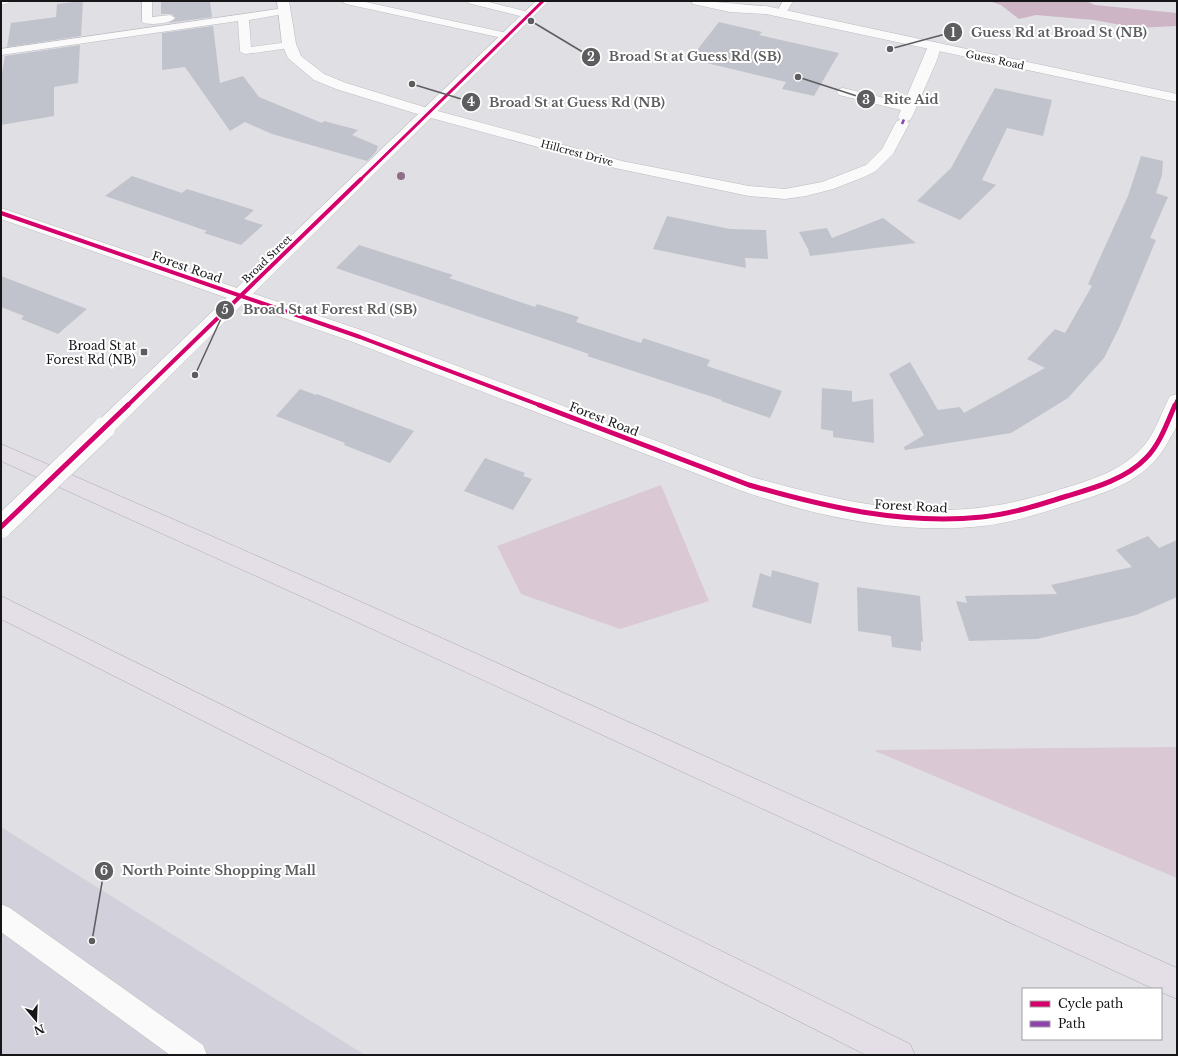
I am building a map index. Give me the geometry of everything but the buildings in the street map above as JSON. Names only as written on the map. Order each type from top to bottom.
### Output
[{"type":"highway","points":[[1,452],[320,594],[1177,984]]},
{"type":"highway","points":[[1,607],[899,1055]]},
{"type":"street","name":"Broad Street","points":[[1,527],[241,296],[543,1]]},
{"type":"street","name":"Guess Road","points":[[697,1],[730,8],[766,10],[781,13],[1177,98]]},
{"type":"street","name":"Guess Road","points":[[743,1],[766,10]]},
{"type":"street","name":"Hillcrest Drive","points":[[284,5],[289,45],[295,58],[319,77],[341,86],[429,113],[620,165],[766,194],[785,194],[806,191],[833,184],[871,168],[888,151],[930,60],[934,47]]},
{"type":"street","name":"Forest Road","points":[[1,213],[360,337],[749,485],[800,500],[876,515],[915,518],[985,516],[1017,511],[1092,489],[1124,474],[1146,458],[1159,440],[1177,401]]},
{"type":"lane","points":[[1,2],[5,1]]},
{"type":"lane","points":[[147,1],[147,21],[284,5]]},
{"type":"lane","points":[[346,1],[508,36]]},
{"type":"lane","points":[[472,1],[528,15]]},
{"type":"lane","points":[[781,13],[788,1]]},
{"type":"lane","points":[[1,52],[243,17],[284,5]]},
{"type":"lane","points":[[243,17],[246,51],[289,45]]},
{"type":"lane","points":[[843,92],[905,116]]},
{"type":"lane","points":[[1,917],[193,1055]]},
{"type":"shaded area","points":[[989,1],[1086,1],[1095,5],[1177,13],[1177,26],[1137,28],[1094,20],[1036,15],[1019,19],[1001,5]]},
{"type":"shaded area","points":[[661,485],[709,601],[620,629],[521,594],[497,546]]},
{"type":"shaded area","points":[[1177,747],[1177,878],[875,751],[877,750]]},
{"type":"shaded area","points":[[1,827],[365,1055],[1,1055]]},
{"type":"marked path","points":[[902,124],[905,117]]},
{"type":"cycle path","points":[[1,527],[241,296],[543,1]]},
{"type":"cycle path","points":[[1,213],[360,337],[749,485],[814,503],[848,510],[915,518],[949,519],[983,517],[1023,510],[1083,491],[1126,473],[1145,459],[1159,439],[1177,401]]},
{"type":"place","name":"Broad St at Guess Rd (SB)","points":[[531,21]]},
{"type":"place","name":"Guess Rd at Broad St (NB)","points":[[890,49]]},
{"type":"place","name":"Rite Aid","points":[[798,77]]},
{"type":"place","name":"Broad St at Guess Rd (NB)","points":[[412,84]]},
{"type":"place","name":"Broad St at Forest Rd (NB)","points":[[144,352]]},
{"type":"place","name":"Broad St at Forest Rd (SB)","points":[[195,375]]},
{"type":"place","name":"North Pointe Shopping Mall","points":[[92,941]]}]
